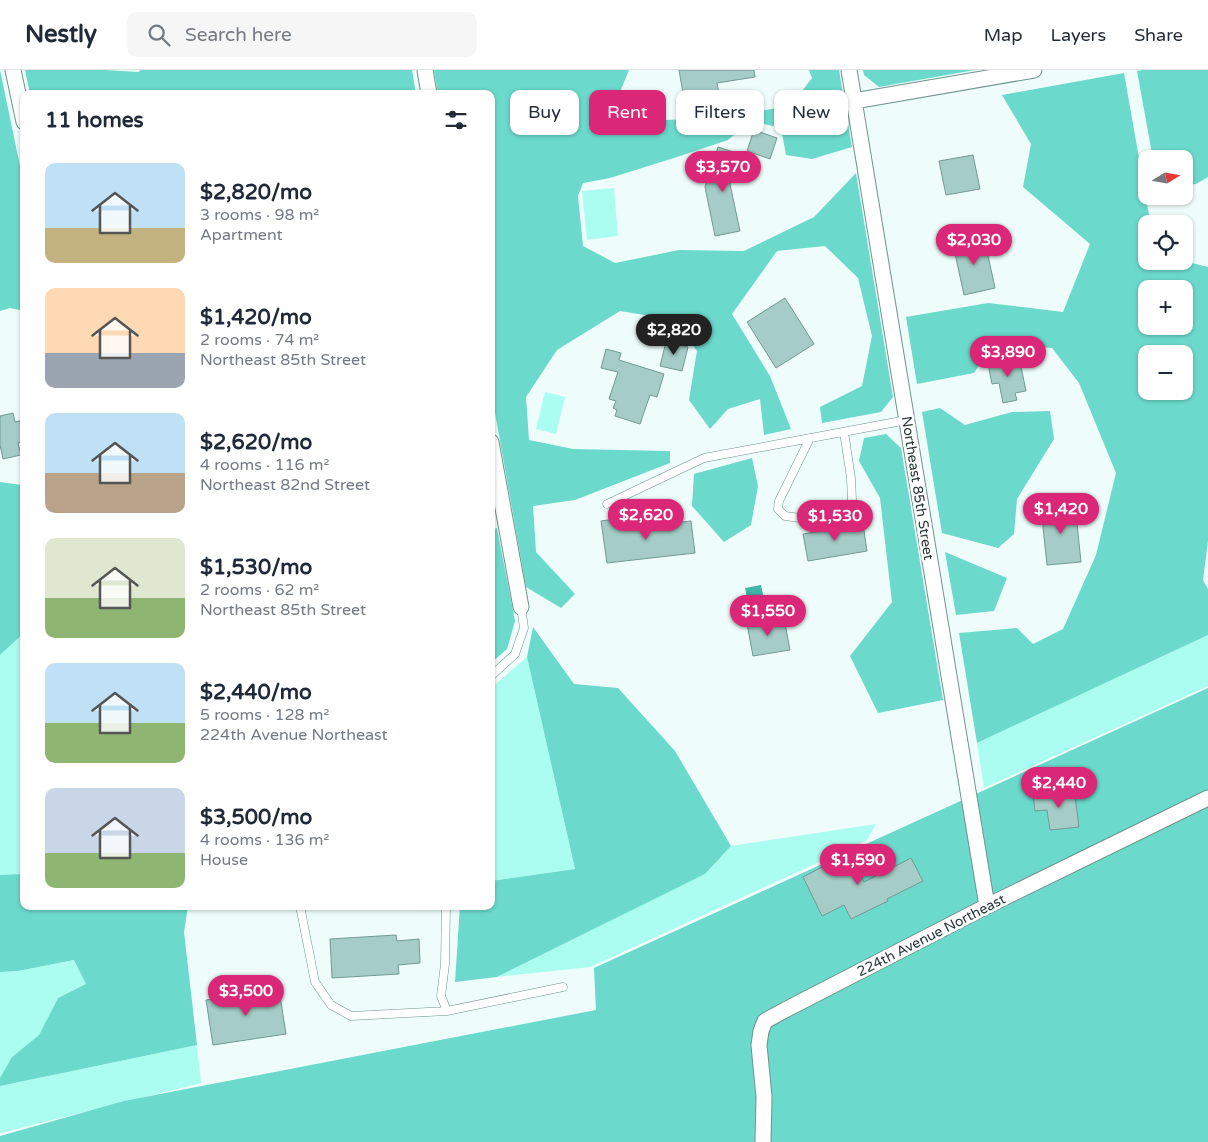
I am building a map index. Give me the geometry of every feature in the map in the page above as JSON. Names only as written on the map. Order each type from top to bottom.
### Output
[{"type":"street","points":[[13,70],[20,103]]},
{"type":"street","points":[[424,70],[428,90]]},
{"type":"street","name":"Northeast 85th Street","points":[[849,70],[987,906]]},
{"type":"street","points":[[854,101],[1034,70]]},
{"type":"street","points":[[495,464],[521,607]]},
{"type":"street","name":"224th Avenue Northeast","points":[[764,1142],[764,1097],[760,1045],[761,1031],[765,1021],[987,906],[1208,798]]},
{"type":"lane","points":[[607,504],[704,458],[907,420]]},
{"type":"lane","points":[[810,438],[779,501],[778,509],[784,516],[800,518],[838,512],[848,508],[852,500],[851,478],[844,432]]},
{"type":"lane","points":[[495,672],[515,654],[524,628],[521,607]]},
{"type":"lane","points":[[301,910],[315,982],[332,1005],[351,1016],[447,1011],[563,987]]},
{"type":"lane","points":[[446,910],[445,964],[442,996],[447,1011]]},
{"type":"green space","points":[[0,70],[20,166],[20,310],[10,308],[0,311]]},
{"type":"green space","points":[[25,70],[139,72],[140,70],[412,70],[415,90],[29,90]]},
{"type":"green space","points":[[434,70],[629,70],[621,90],[589,90],[589,135],[666,135],[666,120],[676,120],[676,135],[734,135],[728,140],[677,157],[610,178],[583,183],[578,196],[583,246],[615,263],[679,250],[744,251],[814,217],[856,173],[893,397],[881,412],[822,423],[820,407],[862,386],[872,336],[858,278],[825,246],[777,251],[732,314],[770,376],[791,429],[764,435],[760,399],[728,409],[710,429],[689,400],[697,351],[674,320],[620,311],[557,350],[526,397],[529,440],[573,449],[670,451],[670,463],[575,500],[533,506],[536,552],[575,594],[561,608],[526,587],[495,413],[495,90],[437,90]]},
{"type":"green space","points":[[809,70],[839,70],[842,90],[803,90],[812,78]]},
{"type":"green space","points":[[863,70],[975,70],[879,87],[864,75]]},
{"type":"green space","points":[[1208,70],[1208,177],[1193,184],[1193,150],[1151,150],[1137,71]]},
{"type":"green space","points":[[1124,73],[1138,153],[1138,205],[1147,205],[1149,215],[1138,215],[1138,270],[1193,270],[1193,263],[1208,267],[1208,541],[1203,580],[1208,589],[1208,635],[977,743],[959,633],[1017,628],[1033,644],[1063,629],[1096,555],[1116,473],[1079,383],[1052,348],[993,344],[974,373],[917,384],[906,317],[988,303],[1063,312],[1090,244],[1023,187],[1031,144],[1002,95]]},
{"type":"green space","points":[[774,108],[774,126],[764,124],[764,110]]},
{"type":"green space","points":[[848,123],[852,147],[812,159],[786,155],[782,135],[848,135]]},
{"type":"green space","points":[[614,188],[618,236],[587,240],[582,191]]},
{"type":"green space","points":[[545,392],[565,397],[556,434],[536,429]]},
{"type":"green space","points":[[940,408],[965,425],[1012,412],[1050,411],[1054,439],[1017,499],[1014,534],[998,548],[942,533],[922,412]]},
{"type":"green space","points":[[886,434],[901,448],[943,700],[878,713],[850,656],[892,602],[880,498],[859,461],[864,438]]},
{"type":"green space","points":[[752,458],[758,486],[751,525],[724,542],[692,506],[694,474]]},
{"type":"green space","points":[[0,482],[20,485],[20,637],[0,655]]},
{"type":"green space","points":[[497,528],[515,621],[507,649],[495,660],[495,529]]},
{"type":"green space","points":[[945,552],[1007,578],[994,611],[956,615]]},
{"type":"green space","points":[[533,627],[574,684],[618,688],[675,751],[731,846],[705,874],[497,977],[455,982],[460,910],[495,910],[495,880],[575,869],[527,657]]},
{"type":"green space","points":[[1208,635],[1208,686],[984,788],[977,743]]},
{"type":"green space","points":[[20,637],[20,874],[0,875],[0,655]]},
{"type":"green space","points":[[527,657],[575,869],[495,880],[495,685]]},
{"type":"green space","points":[[1208,688],[1208,1142],[0,1142],[0,1136],[124,1101],[596,1010],[594,968]]},
{"type":"green space","points":[[876,824],[867,840],[590,967],[497,977],[705,874],[731,846]]},
{"type":"green space","points":[[20,874],[20,910],[187,910],[184,932],[197,1045],[0,1086],[0,1078],[12,1057],[39,1035],[58,998],[86,984],[74,960],[18,971],[0,972],[0,875]]},
{"type":"green space","points":[[75,960],[86,984],[58,998],[39,1035],[12,1057],[0,1078],[0,972],[18,971]]},
{"type":"green space","points":[[197,1045],[201,1083],[0,1133],[0,1086]]},
{"type":"water","points":[[761,585],[767,613],[751,617],[745,588]]},
{"type":"building","points":[[679,70],[754,70],[755,77],[717,83],[718,90],[682,90]]},
{"type":"building","points":[[764,133],[777,138],[770,159],[747,151],[752,135],[764,135]]},
{"type":"building","points":[[718,147],[740,154],[730,184],[740,231],[715,236],[705,187]]},
{"type":"building","points":[[973,155],[980,189],[946,195],[939,161]]},
{"type":"building","points":[[984,237],[995,288],[964,295],[953,244]]},
{"type":"building","points":[[785,298],[814,344],[776,368],[747,322]]},
{"type":"building","points":[[666,342],[688,347],[682,371],[660,366]]},
{"type":"building","points":[[606,349],[621,353],[619,360],[664,374],[657,397],[650,395],[640,424],[615,416],[617,410],[613,408],[616,401],[609,399],[618,372],[601,368]]},
{"type":"building","points":[[1019,357],[1026,391],[1015,393],[1017,400],[1003,403],[999,383],[992,384],[988,364]]},
{"type":"building","points":[[13,413],[15,422],[20,421],[20,442],[18,443],[20,455],[3,459],[0,445],[0,416]]},
{"type":"building","points":[[1075,504],[1081,562],[1047,565],[1041,508]]},
{"type":"building","points":[[622,518],[623,529],[691,521],[695,553],[607,563],[601,521]]},
{"type":"building","points":[[863,524],[867,551],[808,561],[803,534]]},
{"type":"building","points":[[784,618],[790,650],[753,656],[747,624]]},
{"type":"building","points":[[1074,789],[1079,827],[1050,830],[1047,810],[1035,811],[1033,795]]},
{"type":"building","points":[[849,853],[864,882],[911,858],[923,881],[851,919],[844,905],[822,916],[803,877]]},
{"type":"building","points":[[396,935],[397,941],[419,939],[420,963],[398,965],[399,974],[332,978],[330,939]]},
{"type":"building","points":[[279,989],[286,1034],[213,1045],[206,1000]]}]
